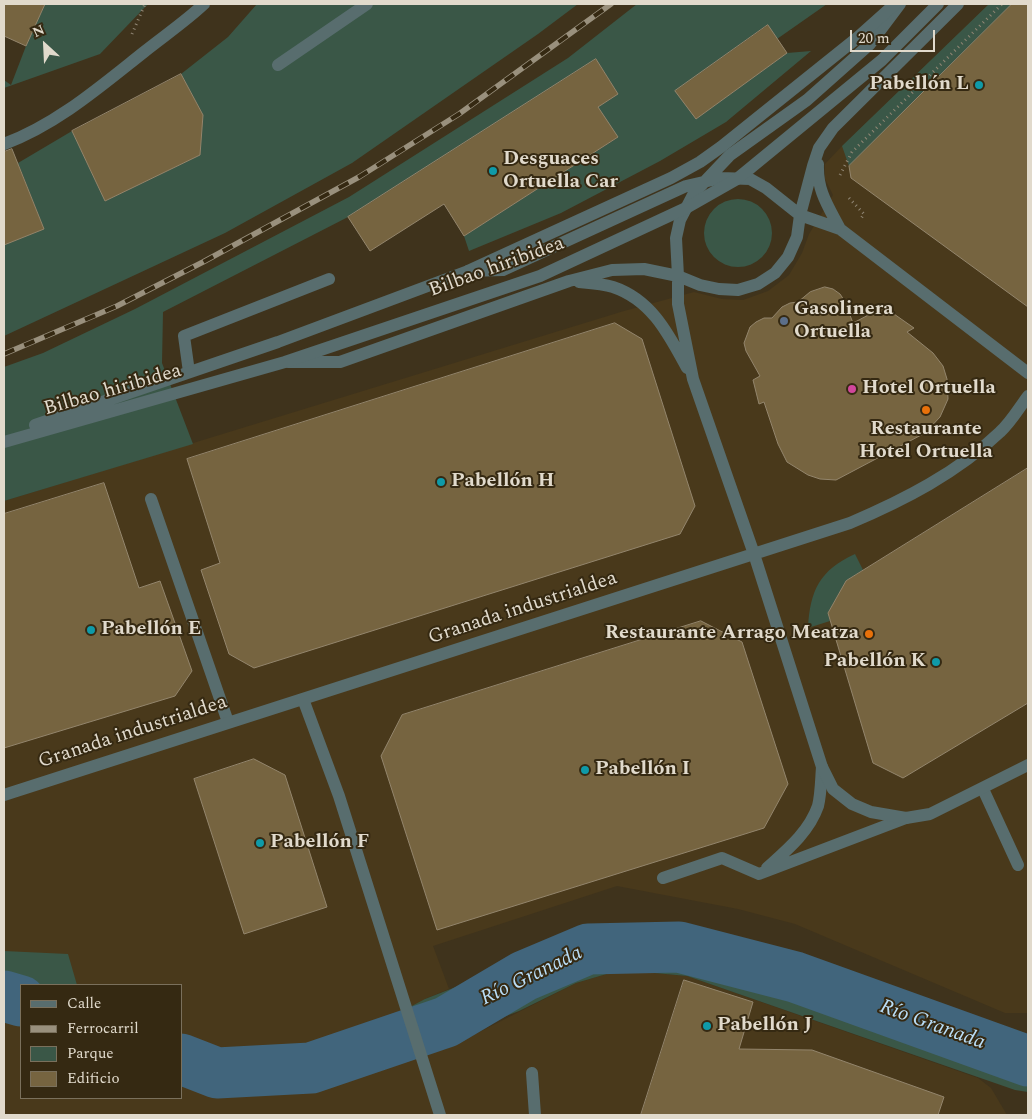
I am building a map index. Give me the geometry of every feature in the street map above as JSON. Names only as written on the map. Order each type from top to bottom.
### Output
[{"type":"street","points":[[4,144],[59,116],[115,76],[204,4]]},
{"type":"street","points":[[278,65],[367,4]]},
{"type":"street","name":"Bilbao hiribidea","points":[[4,435],[287,338],[468,272],[671,178],[700,162],[721,147],[858,38],[895,4]]},
{"type":"street","points":[[900,4],[870,44],[807,100],[730,155],[704,182],[694,193],[686,208],[680,220],[676,238],[678,304],[693,379],[754,554],[822,767],[833,789],[852,804],[871,812],[906,818]]},
{"type":"street","name":"Bilbao hiribidea","points":[[4,442],[285,362],[540,276],[686,208],[736,179],[882,60],[938,4]]},
{"type":"street","points":[[285,362],[340,362],[569,281],[612,270],[644,270],[678,276],[700,285],[719,289],[738,290],[758,284],[775,273],[788,257],[797,237],[800,215],[819,148],[833,128],[958,4]]},
{"type":"street","points":[[819,148],[817,179],[819,188],[845,232],[1028,373]]},
{"type":"street","points":[[468,272],[503,270],[686,186],[721,178],[750,180],[766,188],[800,215],[845,232]]},
{"type":"street","points":[[189,372],[184,336],[329,278]]},
{"type":"street","points":[[569,281],[612,287],[629,294],[663,325],[693,379]]},
{"type":"street","name":"Granada industrialdea","points":[[4,795],[850,523],[914,493],[963,463],[1001,431],[1028,396]]},
{"type":"street","points":[[151,499],[228,722]]},
{"type":"street","points":[[303,699],[339,796],[440,1115]]},
{"type":"street","points":[[664,878],[722,858],[759,874],[906,818],[930,814],[1028,765]]},
{"type":"street","points":[[759,874],[794,844],[807,828],[818,805],[822,767]]},
{"type":"street","points":[[983,788],[1018,865]]},
{"type":"street","points":[[532,1073],[535,1115]]},
{"type":"path","points":[[841,183],[840,175],[852,152],[1002,4]]},
{"type":"path","points":[[843,192],[864,214],[845,232]]},
{"type":"shaded area","points":[[989,4],[1028,4],[1028,1013],[1005,1013],[795,924],[738,909],[617,886],[433,946],[449,989],[425,999],[444,1050],[576,983],[610,973],[654,973],[687,976],[978,1078],[991,1088],[1007,1115],[4,1115],[4,501],[624,311],[694,292],[722,299],[743,300],[768,291],[789,275],[802,253],[809,234],[833,195],[825,179],[825,164]]},
{"type":"green space","points":[[45,4],[148,4],[100,54],[4,88],[4,80],[11,85]]},
{"type":"green space","points":[[257,4],[578,4],[538,34],[352,163],[225,233],[4,336],[4,245],[44,229],[18,163],[72,131],[105,201],[200,155],[203,115],[181,74],[228,37]]},
{"type":"green space","points":[[637,4],[827,4],[777,39],[767,25],[676,91],[696,119],[787,53],[811,51],[726,122],[660,161],[561,213],[469,251],[464,236],[617,138],[598,107],[618,94],[596,59],[348,217],[163,312],[162,363],[193,444],[4,501],[4,367],[43,353],[135,309],[349,197],[568,58]]},
{"type":"green space","points":[[989,4],[1012,4],[849,166],[842,146]]},
{"type":"green space","points":[[738,199],[751,202],[762,209],[769,220],[772,233],[769,246],[762,257],[751,264],[738,267],[725,264],[714,257],[707,246],[704,233],[707,220],[714,209],[725,202]]},
{"type":"green space","points":[[855,554],[863,570],[846,581],[828,613],[830,621],[808,628],[811,603],[819,583],[833,567]]},
{"type":"green space","points":[[671,925],[755,945],[1013,1043],[1028,1045],[1028,1092],[1015,1090],[687,976],[654,973],[610,973],[576,983],[519,1011],[344,1077],[224,1093],[182,1086],[182,1038],[228,1059],[329,1050],[425,999],[512,965],[573,932]]},
{"type":"green space","points":[[4,951],[68,954],[77,984],[20,984],[20,1024],[4,1017]]},
{"type":"building","points":[[4,4],[45,4],[26,46],[4,36]]},
{"type":"building","name":"Pabellón L","points":[[1012,4],[1028,4],[1028,307],[851,178],[849,166]]},
{"type":"building","points":[[768,25],[787,53],[696,119],[675,91]]},
{"type":"building","name":"Desguaces Ortuella Car","points":[[596,59],[618,94],[598,107],[618,137],[464,236],[444,204],[370,251],[348,217]]},
{"type":"building","points":[[181,74],[203,115],[200,155],[105,201],[72,131]]},
{"type":"building","points":[[12,149],[44,229],[4,245],[4,152]]},
{"type":"building","name":"Hotel Ortuella","points":[[825,287],[833,289],[840,294],[853,323],[884,307],[914,328],[907,332],[933,353],[943,366],[947,379],[948,399],[940,417],[925,433],[836,480],[820,479],[808,475],[787,462],[778,444],[764,402],[759,404],[753,380],[760,376],[746,351],[744,343],[750,327],[756,322],[764,318],[772,318],[782,307],[798,302],[810,292]]},
{"type":"building","name":"Pabellón H","points":[[615,323],[642,339],[695,506],[680,534],[254,668],[229,654],[201,570],[220,563],[187,459]]},
{"type":"building","name":"Pabellón K","points":[[1028,468],[1028,703],[903,778],[873,763],[828,613],[846,581]]},
{"type":"building","name":"Pabellón E","points":[[104,483],[139,588],[160,581],[192,671],[175,696],[4,748],[4,514]]},
{"type":"building","name":"Pabellón I","points":[[701,621],[742,642],[788,784],[764,828],[437,930],[381,756],[402,715]]},
{"type":"building","name":"Pabellón F","points":[[254,759],[285,775],[327,907],[244,934],[194,779]]},
{"type":"building","name":"Pabellón J","points":[[684,980],[753,1002],[739,1049],[812,1050],[944,1097],[938,1115],[641,1115]]},
{"type":"waterway","name":"Río Granada","points":[[182,1059],[217,1073],[311,1068],[446,1022],[524,976],[588,949],[679,947],[795,977],[1028,1061]]},
{"type":"waterway","name":"Río Granada","points":[[4,996],[20,1001]]},
{"type":"railway","points":[[4,354],[117,306],[203,262],[359,177],[459,114],[611,4]]},
{"type":"place","name":"Pabellón L","points":[[979,85]]},
{"type":"place","name":"Desguaces Ortuella Car","points":[[493,171]]},
{"type":"place","name":"Gasolinera Ortuella","points":[[784,321]]},
{"type":"place","name":"Hotel Ortuella","points":[[852,389]]},
{"type":"place","name":"Restaurante Hotel Ortuella","points":[[926,410]]},
{"type":"place","name":"Pabellón H","points":[[441,482]]},
{"type":"place","name":"Pabellón E","points":[[91,630]]},
{"type":"place","name":"Restaurante Arrago Meatza","points":[[869,634]]},
{"type":"place","name":"Pabellón K","points":[[936,662]]},
{"type":"place","name":"Pabellón I","points":[[585,770]]},
{"type":"place","name":"Pabellón F","points":[[260,843]]},
{"type":"place","name":"Pabellón J","points":[[707,1026]]}]
